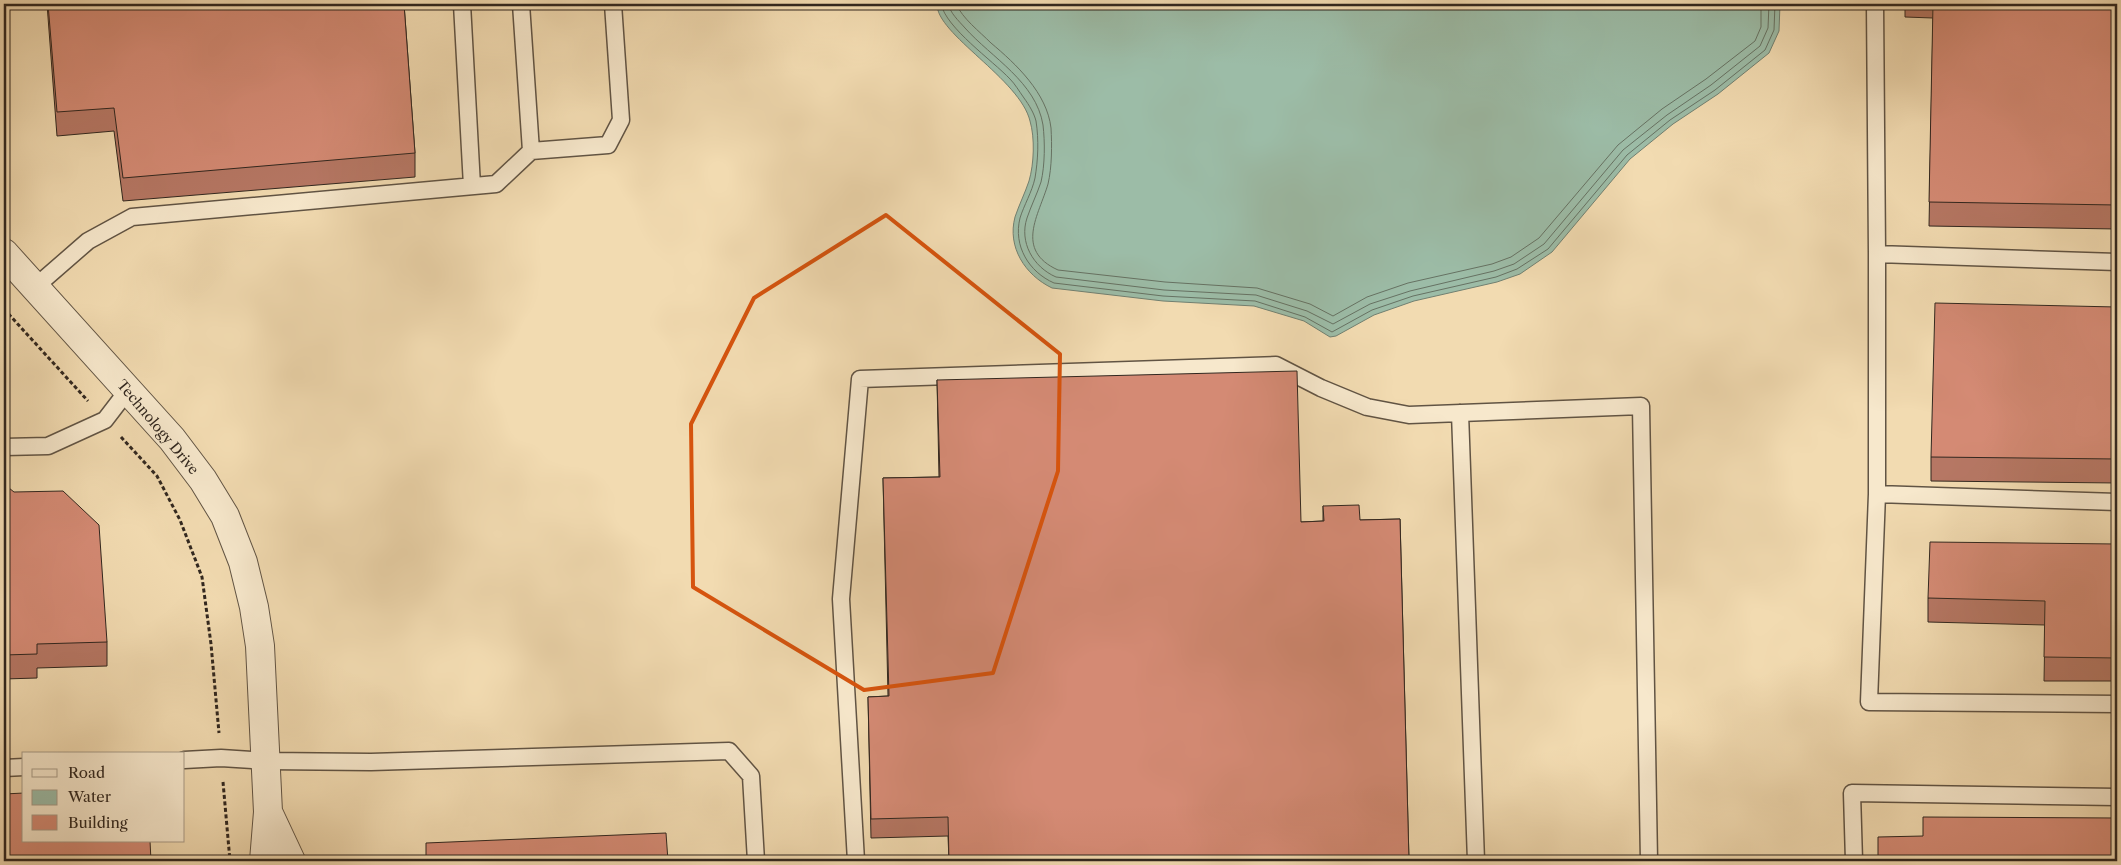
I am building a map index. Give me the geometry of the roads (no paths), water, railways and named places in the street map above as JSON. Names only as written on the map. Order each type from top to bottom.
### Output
[{"type":"street","name":"Technology Drive","points":[[4,254],[172,439],[203,480],[225,516],[243,562],[254,607],[260,646],[268,812],[264,861]]},
{"type":"street","name":"Technology Drive","points":[[268,812],[291,861]]},
{"type":"lane","points":[[462,4],[472,186]]},
{"type":"lane","points":[[521,4],[531,151]]},
{"type":"lane","points":[[34,288],[88,241],[132,217],[496,184],[531,151],[608,145],[621,120],[613,4]]},
{"type":"lane","points":[[1875,4],[1877,494],[1869,702],[2117,704]]},
{"type":"lane","points":[[1877,254],[2117,262]]},
{"type":"lane","points":[[856,861],[841,599],[860,379],[1276,365],[1321,388],[1368,407],[1409,415],[1641,406],[1649,861]]},
{"type":"lane","points":[[4,447],[48,446],[105,420],[128,390]]},
{"type":"lane","points":[[1460,413],[1476,861]]},
{"type":"lane","points":[[1877,494],[2117,502]]},
{"type":"lane","points":[[185,760],[221,758],[266,761],[371,762],[729,751],[751,776],[756,861]]},
{"type":"lane","points":[[4,768],[22,767]]},
{"type":"lane","points":[[1854,861],[1852,794],[2117,797]]},
{"type":"water","points":[[937,4],[1780,4],[1779,31],[1769,53],[1718,94],[1673,124],[1630,159],[1552,252],[1520,274],[1497,282],[1414,301],[1374,315],[1336,336],[1330,337],[1304,321],[1254,306],[1163,301],[1052,288],[1034,276],[1020,259],[1016,249],[1013,228],[1032,167],[1033,143],[1030,121],[1023,105],[1011,89],[950,29],[940,16]]}]
